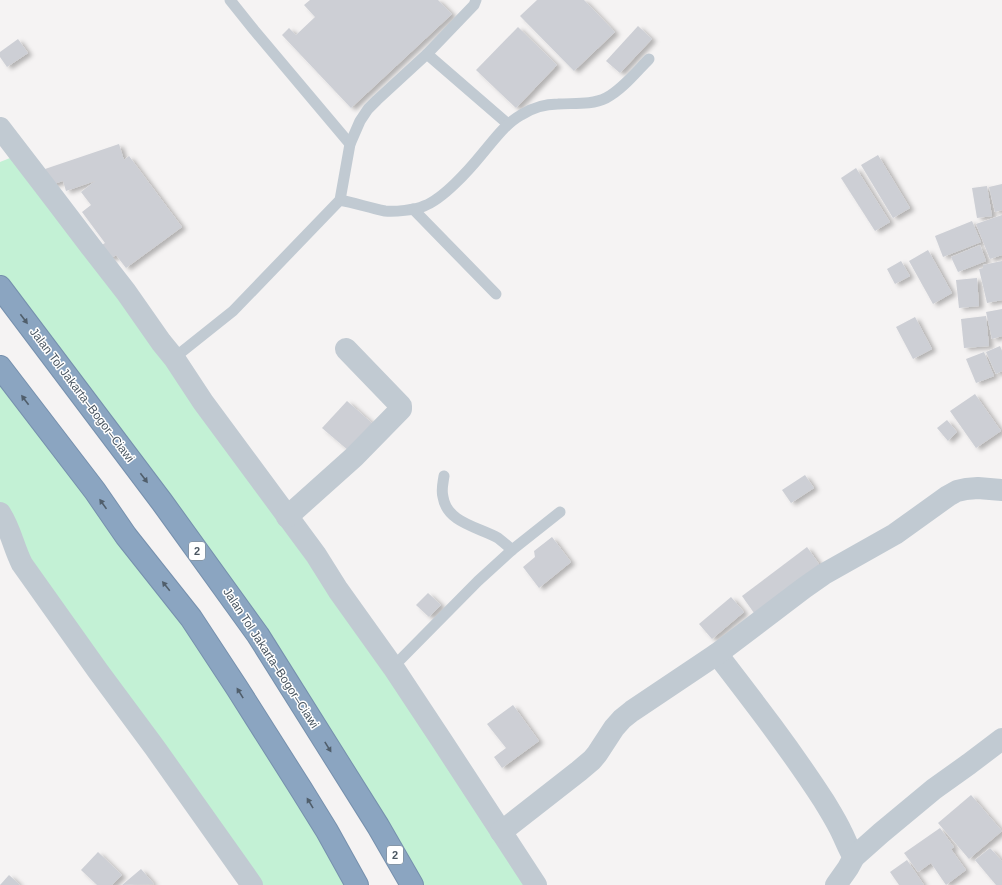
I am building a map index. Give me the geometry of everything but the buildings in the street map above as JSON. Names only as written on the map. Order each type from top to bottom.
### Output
[{"type":"highway","name":"Jalan Tol Jakarta–Bogor–Ciawi","points":[[0,287],[162,502],[258,635],[378,826],[412,885]]},
{"type":"highway","points":[[0,367],[94,491],[126,536],[191,618],[301,789],[327,831],[357,885]]},
{"type":"highway","points":[[327,831],[353,885]]},
{"type":"street","points":[[0,128],[126,292],[174,358],[203,402],[316,556],[338,590],[393,667],[536,885]]},
{"type":"street","points":[[287,518],[354,457],[401,408],[401,406],[346,349]]},
{"type":"street","points":[[501,832],[580,771],[597,754],[614,728],[638,707],[717,654],[824,574],[895,534],[957,491],[978,488],[1002,490]]},
{"type":"street","points":[[0,513],[10,531],[22,564],[252,885]]},
{"type":"street","points":[[717,654],[808,778],[834,818],[842,832],[850,852],[854,857]]},
{"type":"street","points":[[836,885],[854,857],[881,832],[928,793],[1002,739]]},
{"type":"lane","points":[[230,0],[350,144]]},
{"type":"lane","points":[[174,358],[233,311],[340,200],[350,144],[360,121],[368,109],[427,54],[474,4],[476,0]]},
{"type":"lane","points":[[427,54],[508,124]]},
{"type":"lane","points":[[340,200],[386,211],[413,209],[424,206],[442,195],[460,178],[508,124],[521,114],[545,105],[586,103],[606,98],[624,84],[649,58]]},
{"type":"lane","points":[[413,209],[496,294]]},
{"type":"lane","points":[[444,476],[442,497],[448,510],[464,522],[499,539],[512,550]]},
{"type":"lane","points":[[393,667],[461,597],[512,550],[560,512]]},
{"type":"green space","points":[[20,154],[536,885],[412,885],[263,642],[0,290],[0,162]]},
{"type":"green space","points":[[0,367],[126,536],[353,885],[251,885],[0,514]]}]
